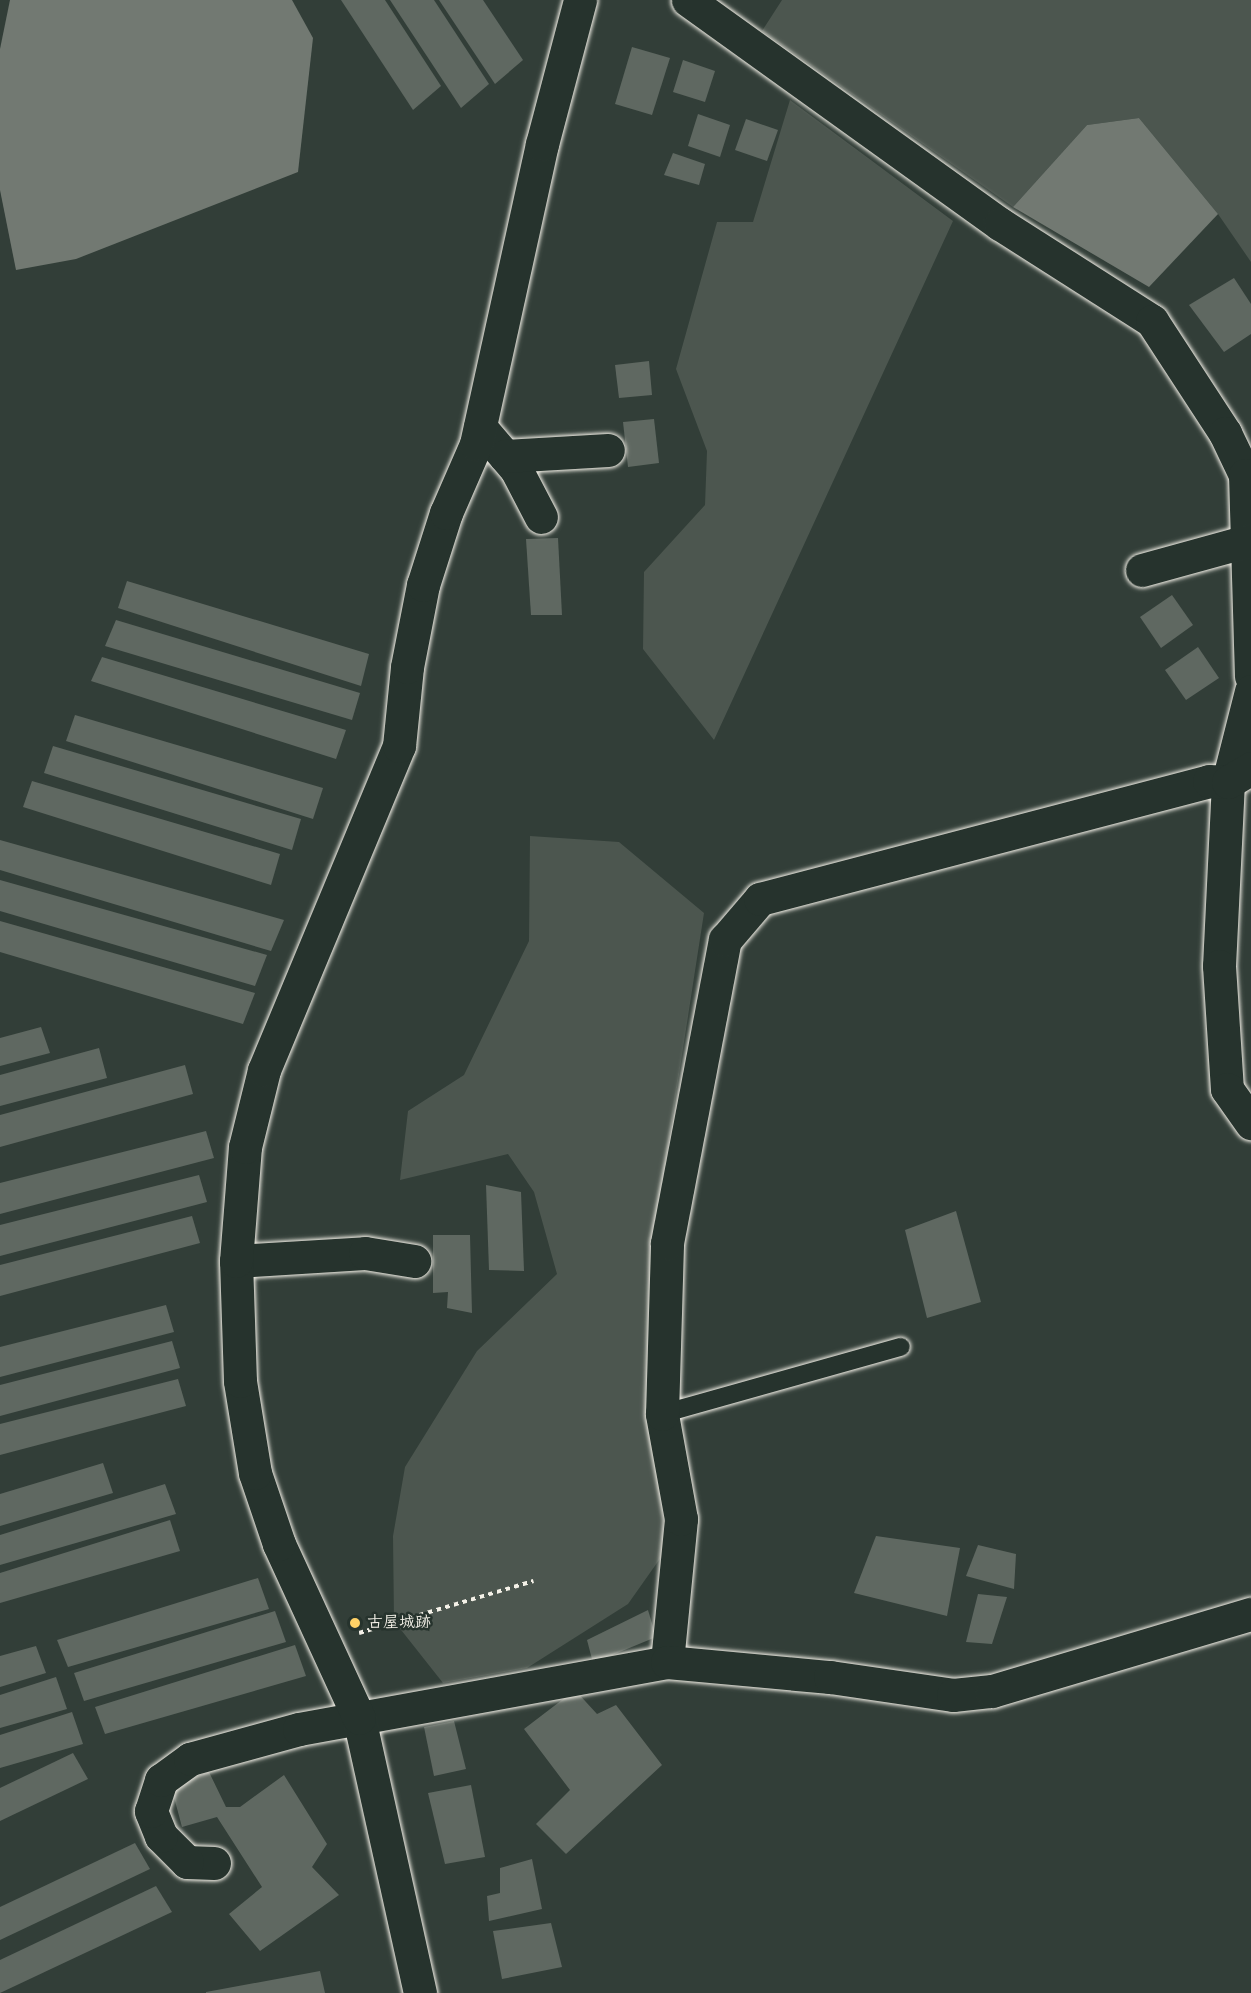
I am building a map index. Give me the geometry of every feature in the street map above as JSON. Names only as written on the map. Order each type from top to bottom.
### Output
[{"type":"street","points":[[420,1993],[358,1718],[279,1544],[255,1473],[240,1381],[236,1261],[245,1147],[264,1070],[399,746],[407,667],[423,585],[480,427],[542,144],[579,0]]},
{"type":"street","points":[[688,0],[1000,224],[1152,321],[1224,433],[1245,475],[1251,676]]},
{"type":"street","points":[[480,427],[516,469],[541,517]]},
{"type":"street","points":[[505,456],[608,450]]},
{"type":"street","points":[[1142,570],[1247,541]]},
{"type":"street","points":[[1251,691],[1219,966],[1227,1089],[1251,1123]]},
{"type":"street","points":[[667,1662],[681,1519],[662,1414],[667,1243],[725,940],[760,899],[1209,781],[1240,775]]},
{"type":"street","points":[[236,1261],[365,1252],[414,1261]]},
{"type":"street","points":[[214,1863],[188,1862],[161,1836],[152,1811],[161,1780],[190,1758],[299,1729],[667,1662],[830,1677],[953,1695],[992,1691],[1251,1614]]},
{"type":"lane","points":[[662,1414],[901,1347]]},
{"type":"path","points":[[324,1645],[427,1610],[533,1581]]},
{"type":"shaded area","points":[[10,0],[292,0],[313,38],[298,172],[76,259],[16,270],[0,190],[0,49]]},
{"type":"shaded area","points":[[782,0],[1251,0],[1251,262],[1218,214],[1139,118],[1087,125],[1013,207],[762,31]]},
{"type":"shaded area","points":[[790,100],[953,221],[714,740],[643,649],[644,572],[705,505],[707,451],[676,369],[717,222],[753,222]]},
{"type":"shaded area","points":[[1139,118],[1218,214],[1149,287],[1013,207],[1087,125]]},
{"type":"shaded area","points":[[530,836],[619,842],[704,913],[654,1236],[664,1553],[628,1604],[527,1668],[443,1683],[394,1621],[393,1536],[405,1467],[477,1351],[557,1274],[534,1192],[508,1154],[400,1180],[408,1111],[464,1075],[529,941]]},
{"type":"building","points":[[341,0],[385,0],[441,86],[413,110]]},
{"type":"building","points":[[390,0],[434,0],[489,84],[461,108]]},
{"type":"building","points":[[439,0],[483,0],[523,60],[495,84]]},
{"type":"building","points":[[632,47],[670,58],[652,115],[615,104]]},
{"type":"building","points":[[683,60],[715,71],[705,102],[673,92]]},
{"type":"building","points":[[698,114],[730,125],[720,157],[688,146]]},
{"type":"building","points":[[746,119],[778,130],[767,161],[735,150]]},
{"type":"building","points":[[673,153],[705,164],[699,185],[664,175]]},
{"type":"building","points":[[1234,278],[1251,304],[1251,334],[1224,352],[1189,305]]},
{"type":"building","points":[[649,361],[652,395],[619,398],[615,365]]},
{"type":"building","points":[[654,419],[659,463],[628,467],[623,422]]},
{"type":"building","points":[[558,538],[562,615],[531,615],[526,539]]},
{"type":"building","points":[[127,581],[369,654],[361,686],[118,608]]},
{"type":"building","points":[[1172,595],[1193,625],[1161,648],[1140,617]]},
{"type":"building","points":[[116,620],[360,693],[352,720],[105,646]]},
{"type":"building","points":[[1198,647],[1219,678],[1186,700],[1165,670]]},
{"type":"building","points":[[102,657],[346,730],[336,759],[91,681]]},
{"type":"building","points":[[75,715],[323,788],[313,819],[66,741]]},
{"type":"building","points":[[53,746],[301,819],[292,850],[44,773]]},
{"type":"building","points":[[32,781],[280,854],[271,885],[23,807]]},
{"type":"building","points":[[0,840],[284,920],[271,951],[0,870]]},
{"type":"building","points":[[0,880],[267,955],[255,986],[0,911]]},
{"type":"building","points":[[0,921],[255,993],[243,1024],[0,952]]},
{"type":"building","points":[[41,1027],[50,1053],[0,1066],[0,1038]]},
{"type":"building","points":[[99,1048],[107,1078],[0,1106],[0,1075]]},
{"type":"building","points":[[185,1065],[193,1094],[0,1147],[0,1115]]},
{"type":"building","points":[[206,1131],[214,1158],[0,1214],[0,1183]]},
{"type":"building","points":[[199,1175],[207,1202],[0,1256],[0,1225]]},
{"type":"building","points":[[486,1185],[521,1192],[524,1271],[489,1270]]},
{"type":"building","points":[[956,1211],[981,1302],[927,1318],[905,1230]]},
{"type":"building","points":[[192,1216],[200,1243],[0,1296],[0,1265]]},
{"type":"building","points":[[433,1235],[470,1235],[472,1313],[447,1308],[448,1292],[433,1293]]},
{"type":"building","points":[[166,1305],[174,1332],[0,1377],[0,1347]]},
{"type":"building","points":[[172,1341],[180,1368],[0,1416],[0,1385]]},
{"type":"building","points":[[178,1379],[186,1406],[0,1455],[0,1424]]},
{"type":"building","points":[[103,1463],[113,1493],[0,1526],[0,1494]]},
{"type":"building","points":[[165,1484],[176,1514],[0,1565],[0,1535]]},
{"type":"building","points":[[170,1520],[180,1551],[0,1603],[0,1573]]},
{"type":"building","points":[[876,1536],[960,1548],[947,1616],[854,1593]]},
{"type":"building","points":[[978,1545],[1016,1554],[1014,1589],[966,1576]]},
{"type":"building","points":[[258,1578],[269,1609],[68,1667],[57,1640]]},
{"type":"building","points":[[978,1594],[1007,1597],[992,1644],[966,1642]]},
{"type":"building","points":[[648,1610],[656,1637],[593,1663],[587,1640]]},
{"type":"building","points":[[275,1611],[286,1642],[84,1701],[74,1673]]},
{"type":"building","points":[[295,1645],[306,1676],[105,1734],[95,1707]]},
{"type":"building","points":[[36,1646],[46,1673],[0,1687],[0,1656]]},
{"type":"building","points":[[56,1677],[67,1709],[0,1728],[0,1695]]},
{"type":"building","points":[[575,1690],[597,1714],[616,1705],[662,1765],[566,1854],[536,1824],[570,1790],[524,1729]]},
{"type":"building","points":[[72,1712],[83,1744],[0,1768],[0,1735]]},
{"type":"building","points":[[454,1721],[466,1769],[434,1776],[424,1727]]},
{"type":"building","points":[[73,1753],[88,1779],[0,1821],[0,1788]]},
{"type":"building","points":[[209,1772],[226,1807],[240,1807],[284,1775],[327,1844],[312,1867],[339,1895],[260,1951],[229,1914],[262,1887],[217,1817],[182,1827],[171,1786]]},
{"type":"building","points":[[471,1785],[485,1857],[445,1864],[428,1793]]},
{"type":"building","points":[[135,1843],[150,1869],[0,1940],[0,1907]]},
{"type":"building","points":[[532,1859],[542,1909],[489,1921],[487,1896],[500,1893],[500,1868]]},
{"type":"building","points":[[156,1886],[172,1912],[0,1993],[0,1960]]},
{"type":"building","points":[[551,1923],[562,1967],[502,1979],[493,1931]]},
{"type":"building","points":[[320,1971],[325,1993],[206,1993],[206,1992]]},
{"type":"place","name":"古屋城跡","points":[[355,1623]]}]
